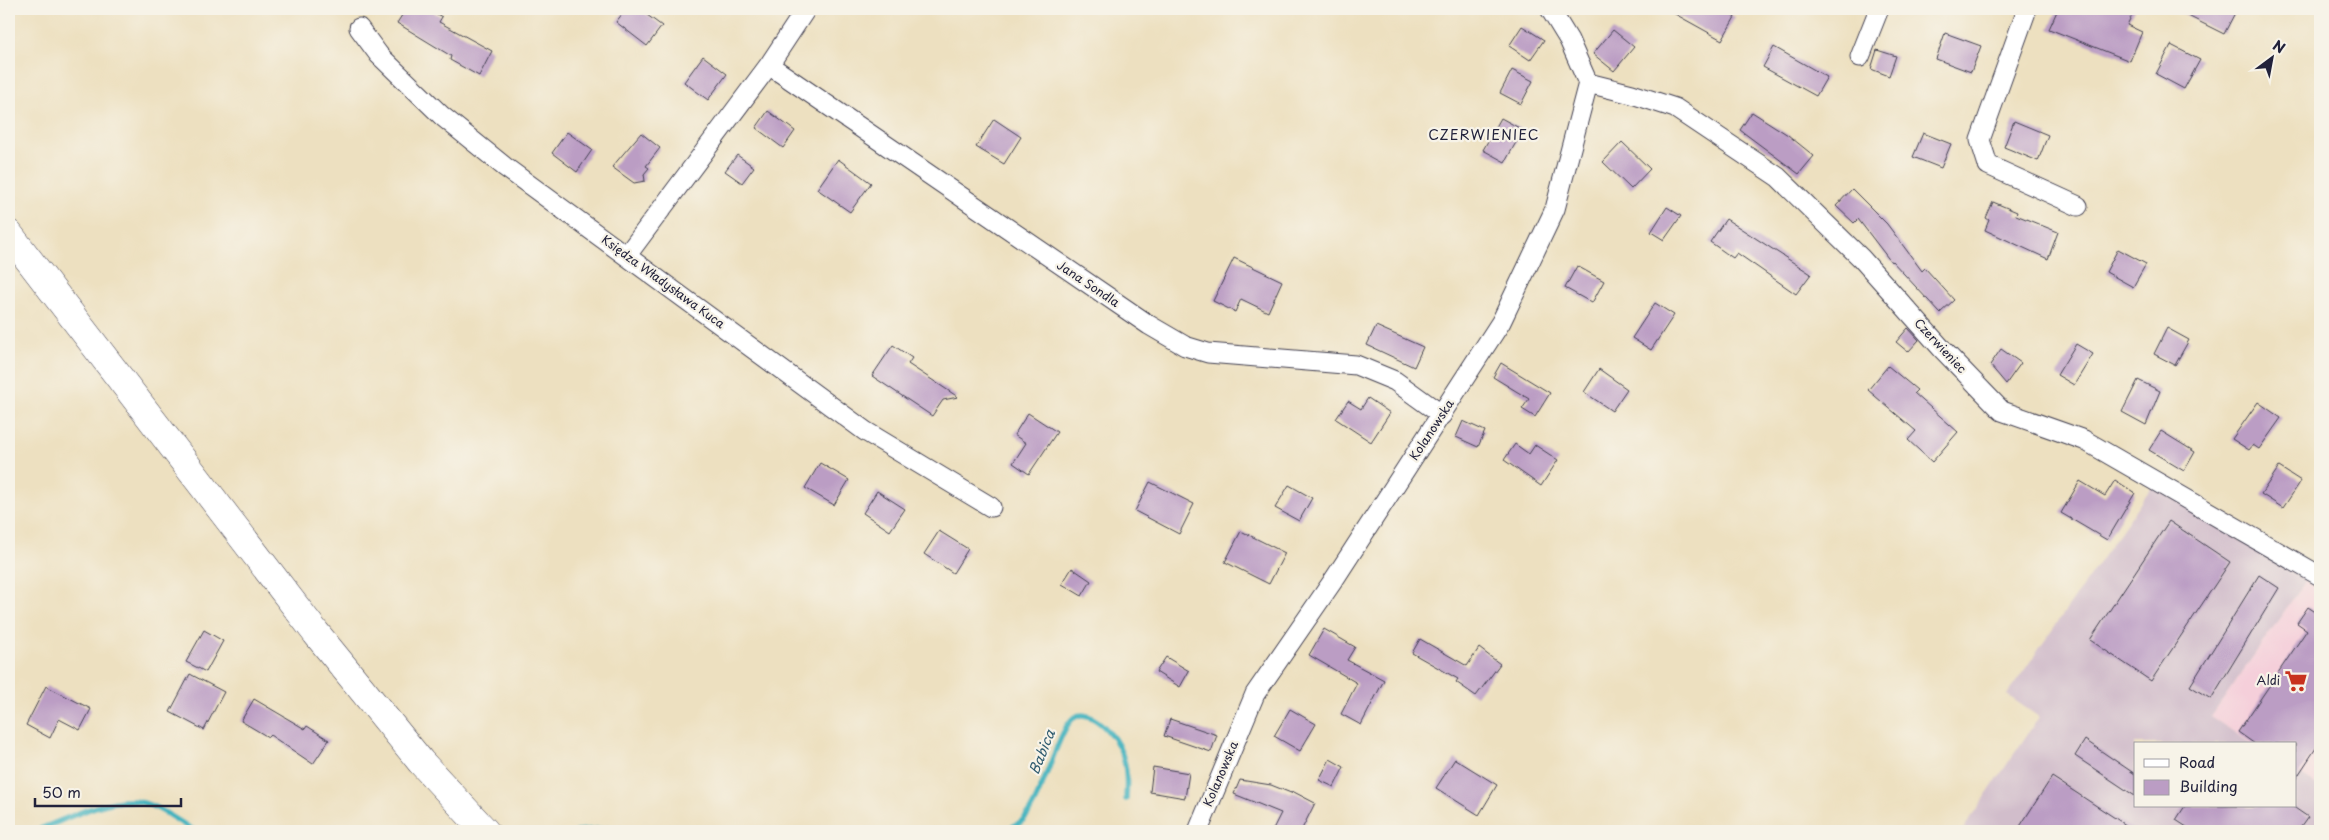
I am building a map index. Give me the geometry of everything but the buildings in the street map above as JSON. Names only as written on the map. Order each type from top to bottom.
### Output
[{"type":"main road","points":[[9,234],[316,633],[421,762],[485,831]]},
{"type":"street","points":[[627,256],[769,65],[806,9]]},
{"type":"street","points":[[1550,9],[1569,40],[1588,83]]},
{"type":"street","points":[[1860,57],[1879,9]]},
{"type":"street","points":[[2027,9],[1980,140],[1988,165],[2078,206]]},
{"type":"street","name":"Księdza Władysława Kuca","points":[[359,28],[378,55],[442,116],[505,167],[865,431],[991,507]]},
{"type":"street","name":"Jana Sondla","points":[[769,65],[1148,325],[1185,346],[1208,353],[1356,365],[1395,381],[1442,415]]},
{"type":"street","name":"Czerwieniec","points":[[1588,83],[1632,94],[1675,108],[1778,177],[1861,258],[1943,350],[2002,412],[2084,440],[2320,576]]},
{"type":"street","name":"Kolanowska","points":[[1198,831],[1255,694],[1442,415],[1501,322],[1555,210],[1588,83]]},
{"type":"shaded area","points":[[2153,485],[2306,580],[2211,717],[2249,742],[2134,742],[2134,808],[2296,808],[2296,772],[2320,787],[2320,822],[2314,831],[1962,831],[2039,717],[2007,695]]},
{"type":"shaded area","points":[[2306,580],[2320,590],[2320,787],[2296,772],[2296,742],[2249,742],[2211,717]]},
{"type":"waterway","name":"Babica","points":[[1000,831],[1019,823],[1031,809],[1063,733],[1069,723],[1079,715],[1088,716],[1097,721],[1108,731],[1119,746],[1126,771],[1126,799]]},
{"type":"waterway","name":"Babica","points":[[35,831],[84,811],[123,801],[142,802],[150,805],[195,831]]},
{"type":"waterway","name":"Babica","points":[[578,831],[613,828]]},
{"type":"place","name":"Aldi","points":[[2296,681]]},
{"type":"district","name":"CZERWIENIEC","points":[[1484,135]]}]
